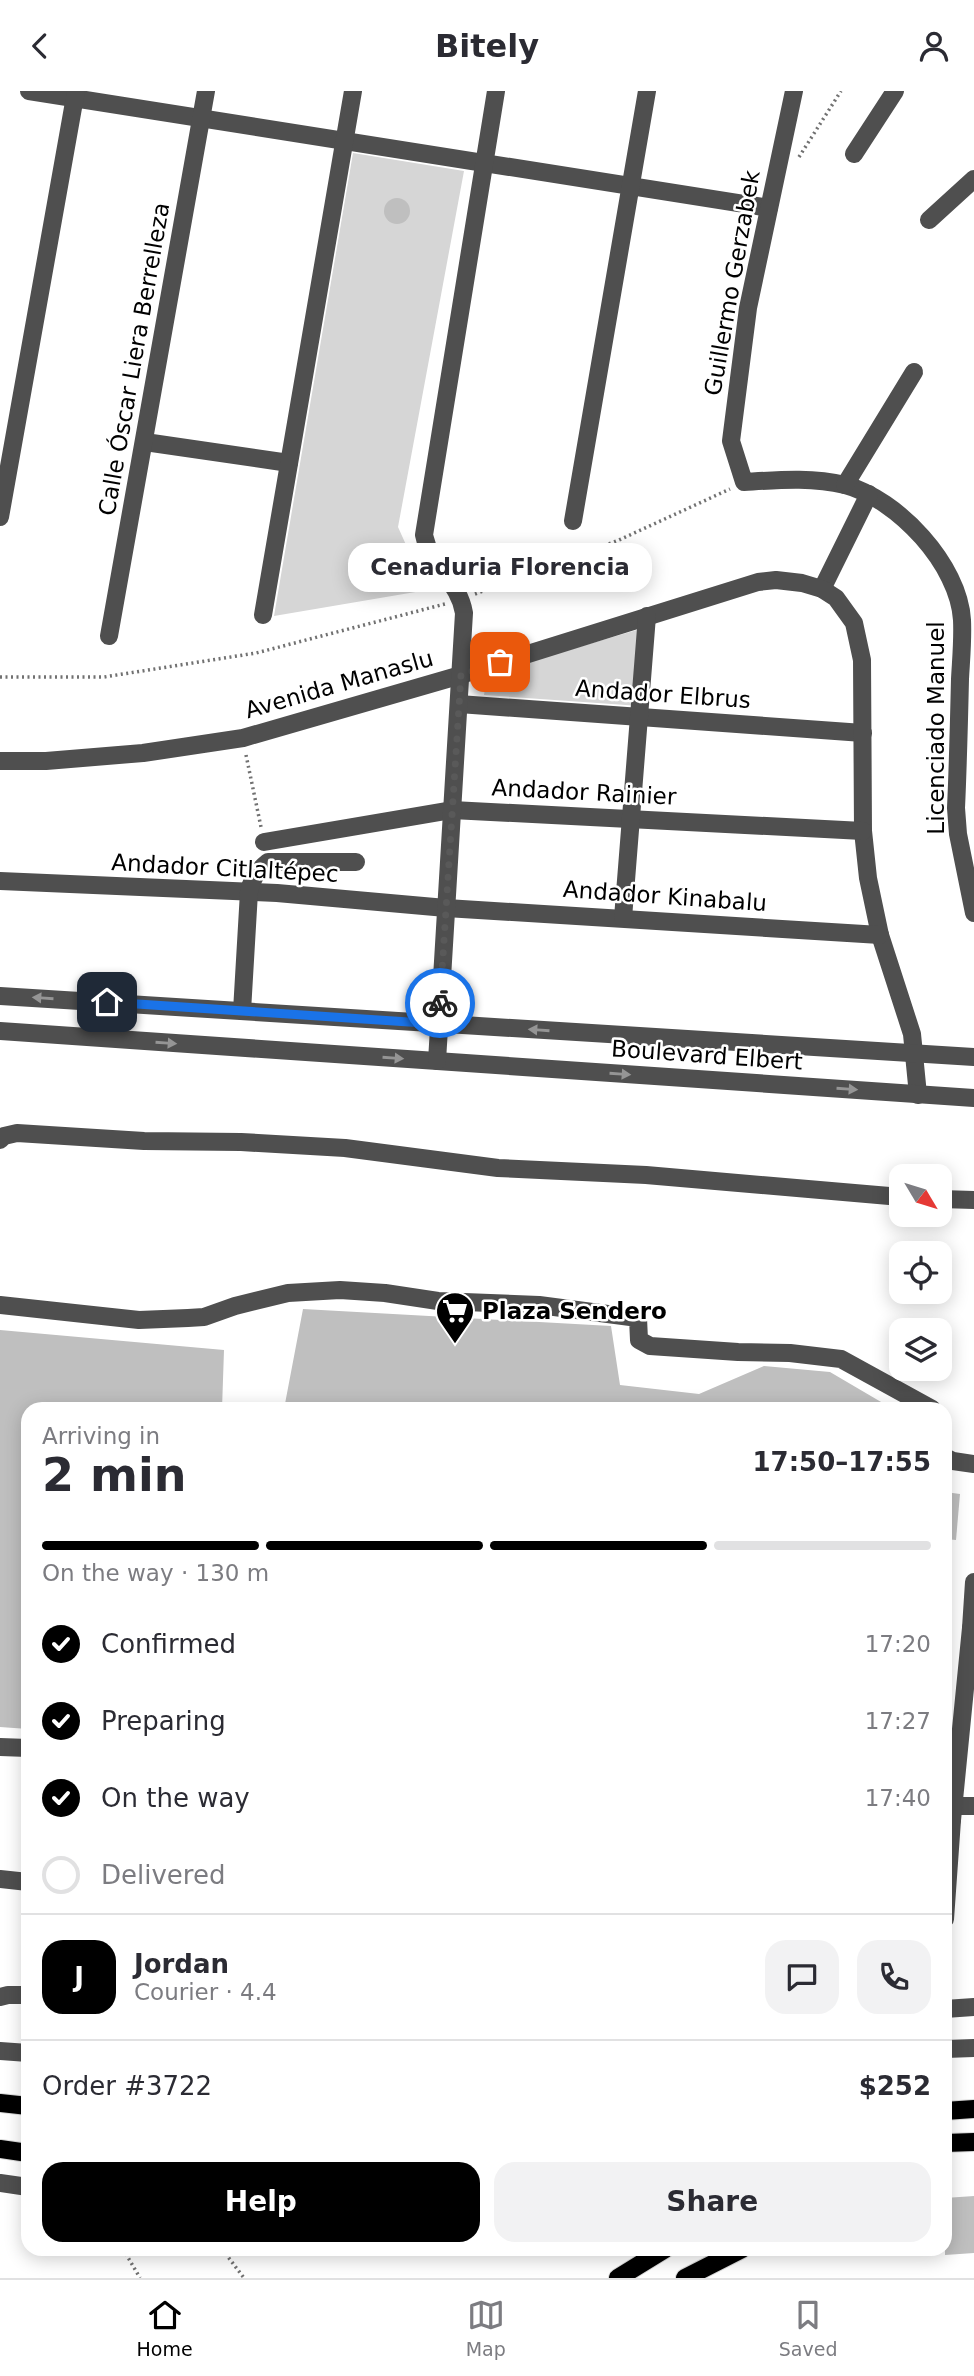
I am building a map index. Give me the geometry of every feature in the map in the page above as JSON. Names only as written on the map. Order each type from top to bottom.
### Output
[{"type":"main road","points":[[0,2103],[21,2105]]},
{"type":"main road","points":[[952,2111],[974,2109]]},
{"type":"main road","points":[[952,2143],[974,2142]]},
{"type":"main road","points":[[0,2149],[21,2152]]},
{"type":"main road","points":[[618,2278],[643,2256]]},
{"type":"main road","points":[[706,2267],[716,2256]]},
{"type":"main road","points":[[685,2278],[728,2256]]},
{"type":"street","points":[[29,91],[75,95],[202,118],[769,208]]},
{"type":"street","name":"Calle Óscar Liera Berrelleza","points":[[109,636],[206,91]]},
{"type":"street","points":[[263,615],[353,91]]},
{"type":"street","points":[[437,1061],[464,613],[462,599],[432,560],[424,535],[496,91]]},
{"type":"street","points":[[573,521],[647,91]]},
{"type":"street","name":"Guillermo Gerzabek","points":[[744,482],[730,441],[748,308],[793,91]]},
{"type":"street","points":[[854,154],[895,91]]},
{"type":"street","points":[[0,517],[7,437],[75,95]]},
{"type":"street","points":[[929,220],[974,179]]},
{"type":"street","points":[[845,485],[914,372]]},
{"type":"street","points":[[145,442],[289,463]]},
{"type":"street","name":"Licenciado Manuel","points":[[744,482],[803,479],[845,485],[869,494],[894,512],[943,563],[958,597],[962,619],[956,808],[958,834],[974,913]]},
{"type":"street","points":[[869,494],[822,589],[836,598],[854,623],[862,660],[863,831],[868,878],[880,935],[912,1034],[918,1094]]},
{"type":"street","name":"Avenida Manaslu","points":[[0,761],[46,761],[143,753],[243,738],[461,675],[758,583],[776,580],[822,589]]},
{"type":"street","points":[[623,918],[647,616]]},
{"type":"street","name":"Andador Elbrus","points":[[459,704],[863,733]]},
{"type":"street","name":"Andador Rainier","points":[[264,842],[452,810],[863,831]]},
{"type":"street","points":[[242,1011],[251,882],[268,862],[356,862]]},
{"type":"street","name":"Andador Citlaltépec","points":[[0,881],[249,892],[446,908]]},
{"type":"street","name":"Andador Kinabalu","points":[[446,908],[880,935]]},
{"type":"street","name":"Boulevard Elbert","points":[[0,996],[974,1057]]},
{"type":"street","name":"Boulevard Elbert","points":[[0,1031],[974,1098]]},
{"type":"street","points":[[0,1140],[4,1136],[17,1133],[144,1142],[311,1145],[498,1168],[646,1175],[889,1197]]},
{"type":"street","points":[[952,1199],[974,1200]]},
{"type":"street","points":[[0,1305],[139,1319],[188,1318],[204,1317],[234,1306],[288,1293],[340,1290],[438,1301],[586,1310],[638,1318],[639,1340],[650,1346],[727,1352],[790,1353],[841,1359],[919,1402]]},
{"type":"street","points":[[952,1460],[974,1464]]},
{"type":"street","points":[[952,1799],[973,1628],[974,1582]]},
{"type":"street","points":[[0,1747],[21,1748]]},
{"type":"street","points":[[952,1814],[974,1807]]},
{"type":"street","points":[[0,1878],[21,1881]]},
{"type":"street","points":[[0,1997],[21,1995]]},
{"type":"street","points":[[952,2009],[974,2007]]},
{"type":"street","points":[[952,2049],[974,2048]]},
{"type":"street","points":[[0,2051],[21,2052]]},
{"type":"street","points":[[0,2183],[21,2186]]},
{"type":"path","points":[[797,160],[841,91]]},
{"type":"path","points":[[0,677],[104,677],[256,653],[462,599],[619,540],[744,482]]},
{"type":"path","points":[[243,738],[264,842]]},
{"type":"path","points":[[127,2256],[140,2278]]},
{"type":"path","points":[[227,2256],[244,2278]]},
{"type":"shaded area","points":[[353,153],[464,171],[398,527],[407,547],[439,588],[274,616]]},
{"type":"shaded area","points":[[647,627],[640,706],[484,695],[487,674]]},
{"type":"building","points":[[397,198],[406,202],[410,211],[406,220],[397,224],[388,220],[384,211],[388,202]]},
{"type":"building","name":"Plaza Sendero","points":[[303,1309],[611,1326],[620,1385],[699,1394],[764,1366],[830,1372],[881,1402],[285,1402]]},
{"type":"building","points":[[0,1330],[224,1350],[222,1402],[21,1402],[21,1728],[0,1727]]},
{"type":"building","points":[[952,1493],[960,1494],[956,1540],[952,1540]]},
{"type":"building","points":[[974,2196],[974,2253],[952,2255],[952,2198]]},
{"type":"way so far","points":[[440,1003],[461,675],[500,662]]},
{"type":"place","name":"Cenaduria Florencia","points":[[500,662]]},
{"type":"place","name":"Plaza Sendero","points":[[455,1345]]},
{"type":"route","points":[[107,1002],[439,1024],[440,1003]]}]
